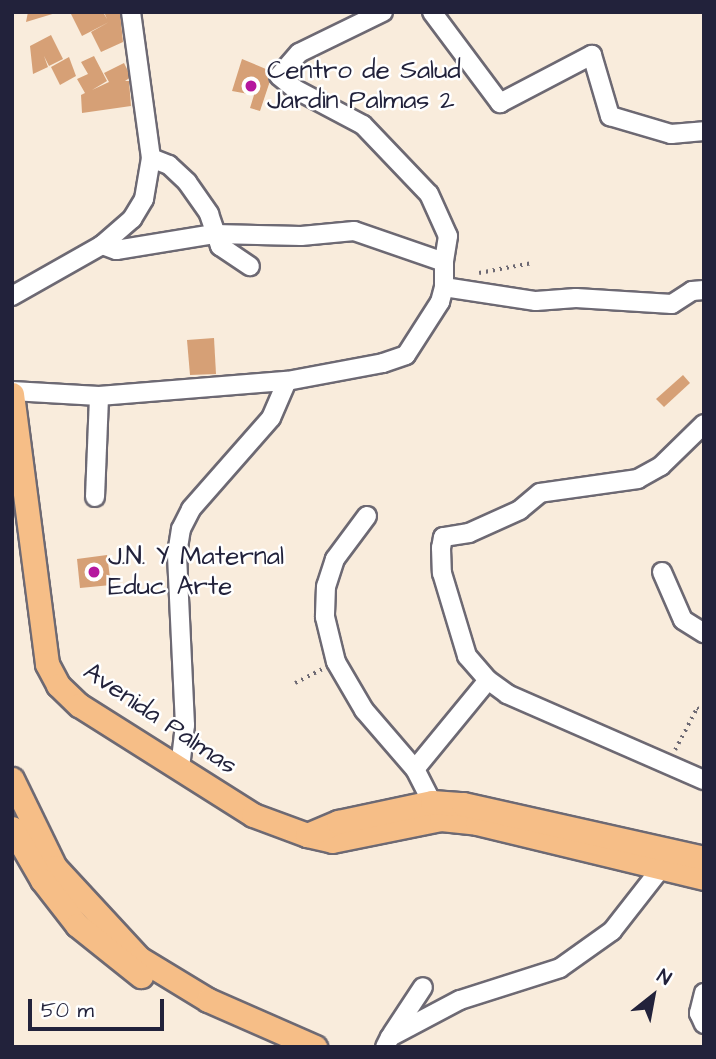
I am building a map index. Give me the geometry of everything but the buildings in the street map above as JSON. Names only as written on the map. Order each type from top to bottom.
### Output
[{"type":"main road","name":"Avenida Palmas","points":[[12,393],[47,664],[58,685],[79,705],[253,815],[307,835],[332,841],[441,819],[704,878]]},
{"type":"main road","points":[[12,779],[55,867],[139,958],[208,1000],[316,1047]]},
{"type":"main road","points":[[307,835],[338,822],[432,802],[463,803],[704,858]]},
{"type":"main road","points":[[12,828],[42,880],[77,925],[132,971],[200,1012],[277,1047]]},
{"type":"street","points":[[12,296],[102,246],[132,219],[144,199],[151,158],[131,12]]},
{"type":"street","points":[[12,393],[99,396],[287,382],[406,355],[440,302],[444,287],[448,236],[429,194],[363,125],[295,89],[279,76],[299,53],[383,12]]},
{"type":"street","points":[[432,12],[500,103],[585,55],[596,60],[610,116],[671,135],[704,131]]},
{"type":"street","points":[[151,158],[169,165],[187,182],[209,214],[220,246],[250,265]]},
{"type":"street","points":[[102,246],[116,250],[214,234],[301,236],[354,231],[444,262]]},
{"type":"street","points":[[444,287],[536,301],[576,298],[672,304],[692,291],[704,290]]},
{"type":"street","points":[[180,768],[185,725],[177,554],[181,529],[191,509],[271,418],[287,382]]},
{"type":"street","points":[[95,497],[99,396]]},
{"type":"street","points":[[704,424],[661,466],[638,479],[540,493],[520,510],[469,533],[443,537],[441,548],[442,573],[467,656],[488,680],[507,694],[669,761],[704,780]]},
{"type":"street","points":[[367,516],[335,559],[326,586],[325,617],[336,662],[364,710],[415,769],[432,802]]},
{"type":"street","points":[[663,572],[683,620],[704,633]]},
{"type":"street","points":[[415,769],[488,680]]},
{"type":"street","points":[[388,1042],[460,1000],[560,968],[611,931],[662,867]]},
{"type":"street","points":[[388,1042],[423,987]]},
{"type":"street","points":[[704,993],[699,1013],[704,1024]]},
{"type":"path","points":[[474,275],[531,263]]},
{"type":"path","points":[[295,683],[336,662]]},
{"type":"path","points":[[669,761],[697,708],[704,711]]},
{"type":"place","name":"Centro de Salud Jardin Palmas 2","points":[[251,86]]},
{"type":"place","name":"J.N. Y Maternal Educ Arte","points":[[94,572]]}]
